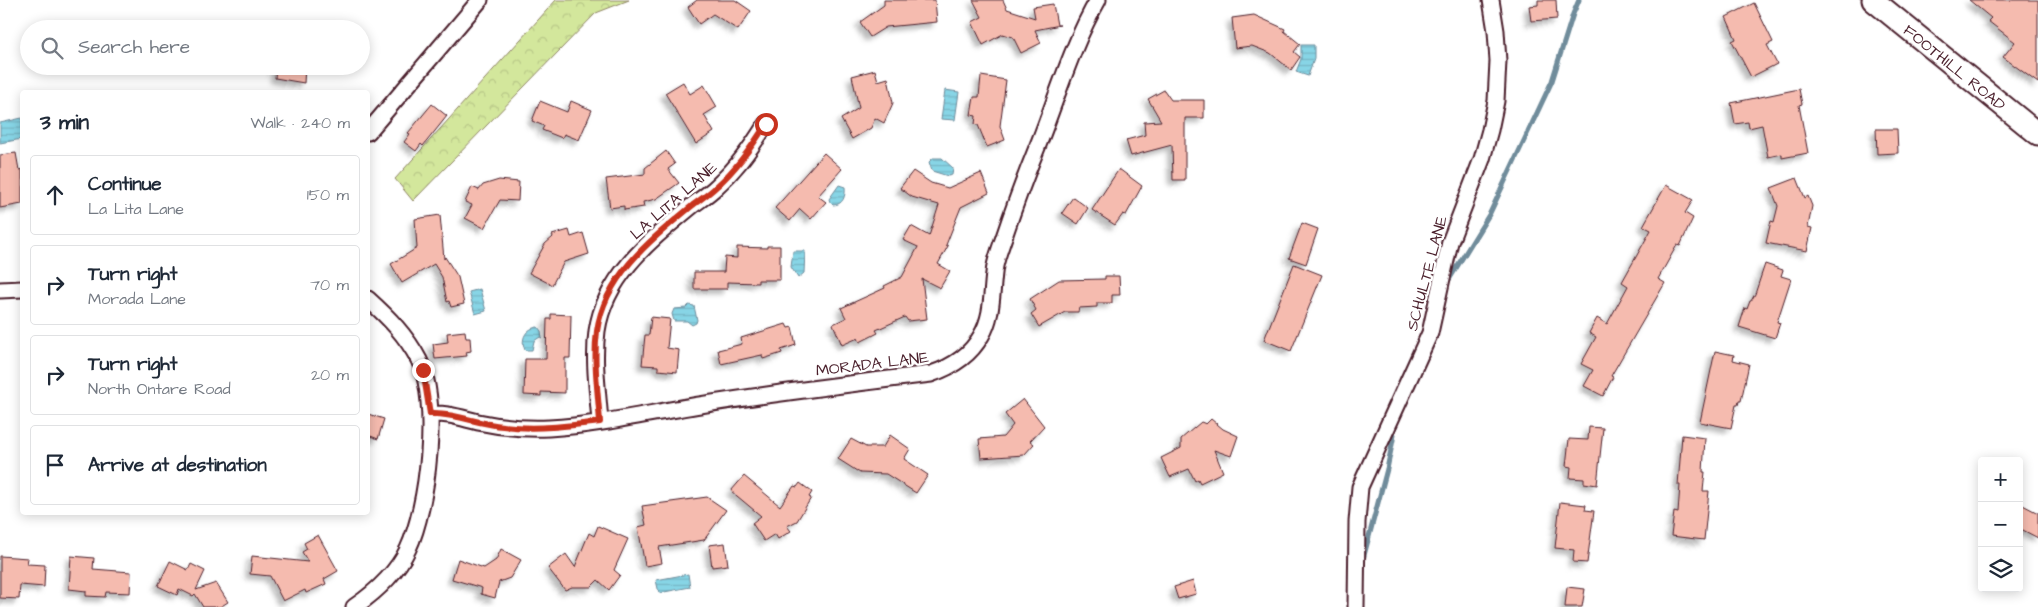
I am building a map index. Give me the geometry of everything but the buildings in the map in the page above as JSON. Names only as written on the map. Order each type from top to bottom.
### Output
[{"type":"main road","name":"FOOTHILL ROAD","points":[[1873,0],[2038,134]]},
{"type":"street","points":[[370,130],[480,0]]},
{"type":"street","name":"MORADA LANE","points":[[430,414],[454,414],[477,422],[524,428],[551,428],[600,422],[830,385],[931,374],[947,369],[973,349],[982,335],[993,296],[995,266],[1015,204],[1076,48],[1098,0]]},
{"type":"street","name":"SCHULTE LANE","points":[[1356,607],[1357,522],[1360,487],[1430,333],[1450,242],[1482,159],[1490,130],[1496,101],[1498,61],[1491,0]]},
{"type":"street","name":"LA LITA LANE","points":[[600,422],[595,349],[597,330],[610,292],[632,260],[662,231],[716,188],[737,167],[751,149],[766,124]]},
{"type":"street","points":[[0,290],[20,289]]},
{"type":"street","points":[[354,607],[385,583],[397,567],[415,532],[424,494],[430,414],[426,384],[418,360],[402,332],[388,316],[370,301]]},
{"type":"green space","points":[[556,0],[629,0],[596,13],[413,201],[395,179]]},
{"type":"water","points":[[1301,45],[1314,45],[1314,59],[1308,76],[1296,72],[1301,59]]},
{"type":"water","points":[[945,90],[959,92],[955,120],[941,119]]},
{"type":"water","points":[[20,118],[20,139],[0,143],[0,123]]},
{"type":"water","points":[[933,158],[942,158],[953,168],[952,175],[948,176],[932,171],[929,162]]},
{"type":"water","points":[[839,185],[845,187],[845,194],[841,202],[833,205],[829,199]]},
{"type":"water","points":[[793,251],[805,251],[804,273],[798,278],[791,267]]},
{"type":"water","points":[[480,289],[486,311],[475,314],[469,292]]},
{"type":"water","points":[[689,305],[694,306],[696,323],[692,325],[687,321],[674,321],[672,314],[674,309],[686,308]]},
{"type":"water","points":[[538,327],[542,338],[540,337],[534,341],[532,350],[525,350],[523,342],[525,335],[530,329]]},
{"type":"water","points":[[688,574],[690,587],[659,593],[656,580]]},
{"type":"waterway","points":[[1447,283],[1490,213],[1552,81],[1579,0]]},
{"type":"waterway","points":[[1363,559],[1394,435]]},
{"type":"route","points":[[423,370],[430,414],[454,414],[477,422],[524,428],[551,428],[600,422],[595,349],[602,310],[610,292],[632,260],[662,231],[716,188],[737,167],[751,149],[766,124]]}]
